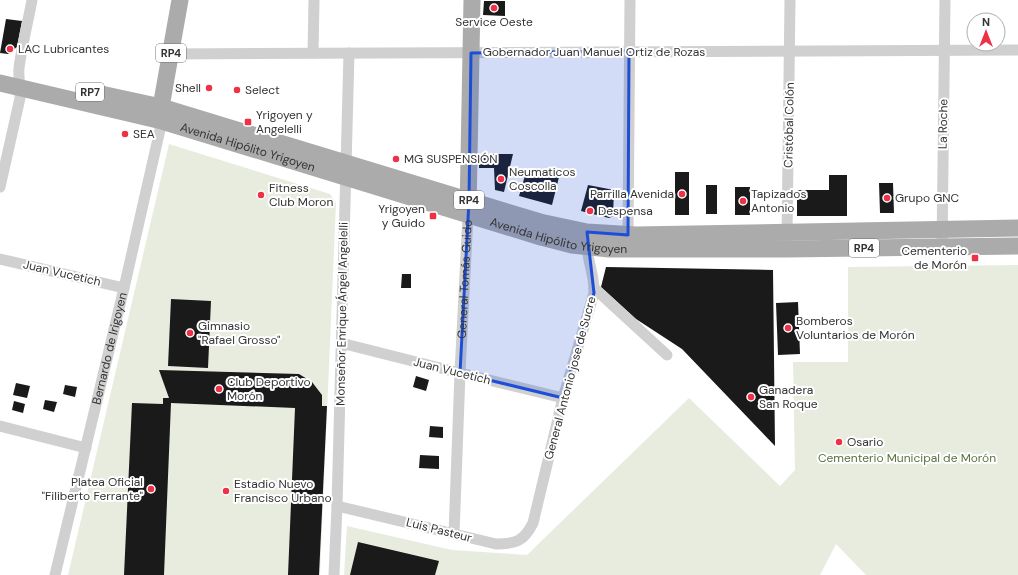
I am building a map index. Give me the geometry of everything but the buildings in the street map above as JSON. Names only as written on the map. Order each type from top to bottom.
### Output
[{"type":"main road","name":"Bernardo de Irigoyen","points":[[162,114],[170,54],[180,0]]},
{"type":"main road","name":"General Tomás Guido","points":[[468,208],[472,0]]},
{"type":"main road","name":"Avenida Hipólito Yrigoyen","points":[[0,73],[20,83]]},
{"type":"main road","name":"Avenida Hipólito Yrigoyen","points":[[0,83],[20,83],[162,114],[468,208],[541,237],[587,239],[628,235],[942,247],[1018,246]]},
{"type":"main road","name":"Avenida Hipólito Yrigoyen","points":[[587,239],[609,249],[786,241],[941,230],[1018,228]]},
{"type":"street","points":[[0,187],[20,98],[20,65],[32,0]]},
{"type":"street","points":[[313,53],[314,0]]},
{"type":"street","points":[[628,235],[630,0]]},
{"type":"street","name":"Cristóbal Colón","points":[[786,241],[790,0]]},
{"type":"street","name":"La Roche","points":[[942,247],[941,230],[945,0]]},
{"type":"street","name":"Gobernador Juan Manuel Ortiz de Rozas","points":[[170,54],[945,49],[1018,50]]},
{"type":"street","name":"Monseñor Enrique Ángel Angelelli","points":[[334,575],[350,53]]},
{"type":"street","name":"Bernardo de Irigoyen","points":[[55,575],[124,288],[162,114]]},
{"type":"street","name":"General Tomás Guido","points":[[454,534],[468,208]]},
{"type":"street","name":"General Antonio jose de Sucre","points":[[533,523],[563,398],[592,302],[594,288],[587,239]]},
{"type":"street","name":"Juan Vucetich","points":[[0,259],[124,288]]},
{"type":"street","points":[[594,288],[667,355]]},
{"type":"street","name":"Juan Vucetich","points":[[341,343],[460,374],[563,398]]},
{"type":"street","points":[[0,426],[86,448]]},
{"type":"street","name":"Luis Pasteur","points":[[337,506],[496,544],[509,544],[518,541],[525,536],[533,523]]},
{"type":"highlighted area","points":[[629,51],[628,235],[587,232],[594,293],[563,398],[460,373],[469,200],[471,53]]},
{"type":"green space","name":"Club Deportivo Morón","points":[[169,144],[330,194],[336,203],[320,575],[68,575]]},
{"type":"green space","name":"Cementerio Municipal de Morón","points":[[1018,265],[1018,575],[866,575],[836,544],[820,575],[344,575],[347,526],[452,550],[527,555],[689,398],[780,486],[795,470],[793,362],[848,362],[848,267]]},
{"type":"place","name":"Service Oeste","points":[[494,8]]},
{"type":"place","name":"LAC Lubricantes","points":[[10,49]]},
{"type":"place","name":"Shell","points":[[209,88]]},
{"type":"place","name":"Select","points":[[237,90]]},
{"type":"place","name":"Yrigoyen y Angelelli","points":[[248,122]]},
{"type":"place","name":"SEA","points":[[125,134]]},
{"type":"place","name":"MG SUSPENSIÓN","points":[[396,159]]},
{"type":"place","name":"Neumaticos Coscolla","points":[[501,179]]},
{"type":"place","name":"Parrilla Avenida","points":[[682,194]]},
{"type":"place","name":"Fitness Club Moron","points":[[261,195]]},
{"type":"place","name":"Grupo GNC","points":[[887,198]]},
{"type":"place","name":"Tapizados Antonio","points":[[743,201]]},
{"type":"place","name":"Despensa","points":[[590,211]]},
{"type":"place","name":"Yrigoyen y Guido","points":[[433,216]]},
{"type":"place","name":"Cementerio de Morón","points":[[975,258]]},
{"type":"place","name":"Bomberos Voluntarios de Morón","points":[[788,328]]},
{"type":"place","name":"Gimnasio \"Rafael Grosso\"","points":[[190,333]]},
{"type":"place","name":"Club Deportivo Morón","points":[[219,389]]},
{"type":"place","name":"Ganadera San Roque","points":[[751,397]]},
{"type":"place","name":"Osario","points":[[839,442]]},
{"type":"place","name":"Platea Oficial \"Filiberto Ferrante\"","points":[[151,489]]},
{"type":"place","name":"Estadio Nuevo Francisco Urbano","points":[[226,491]]}]
